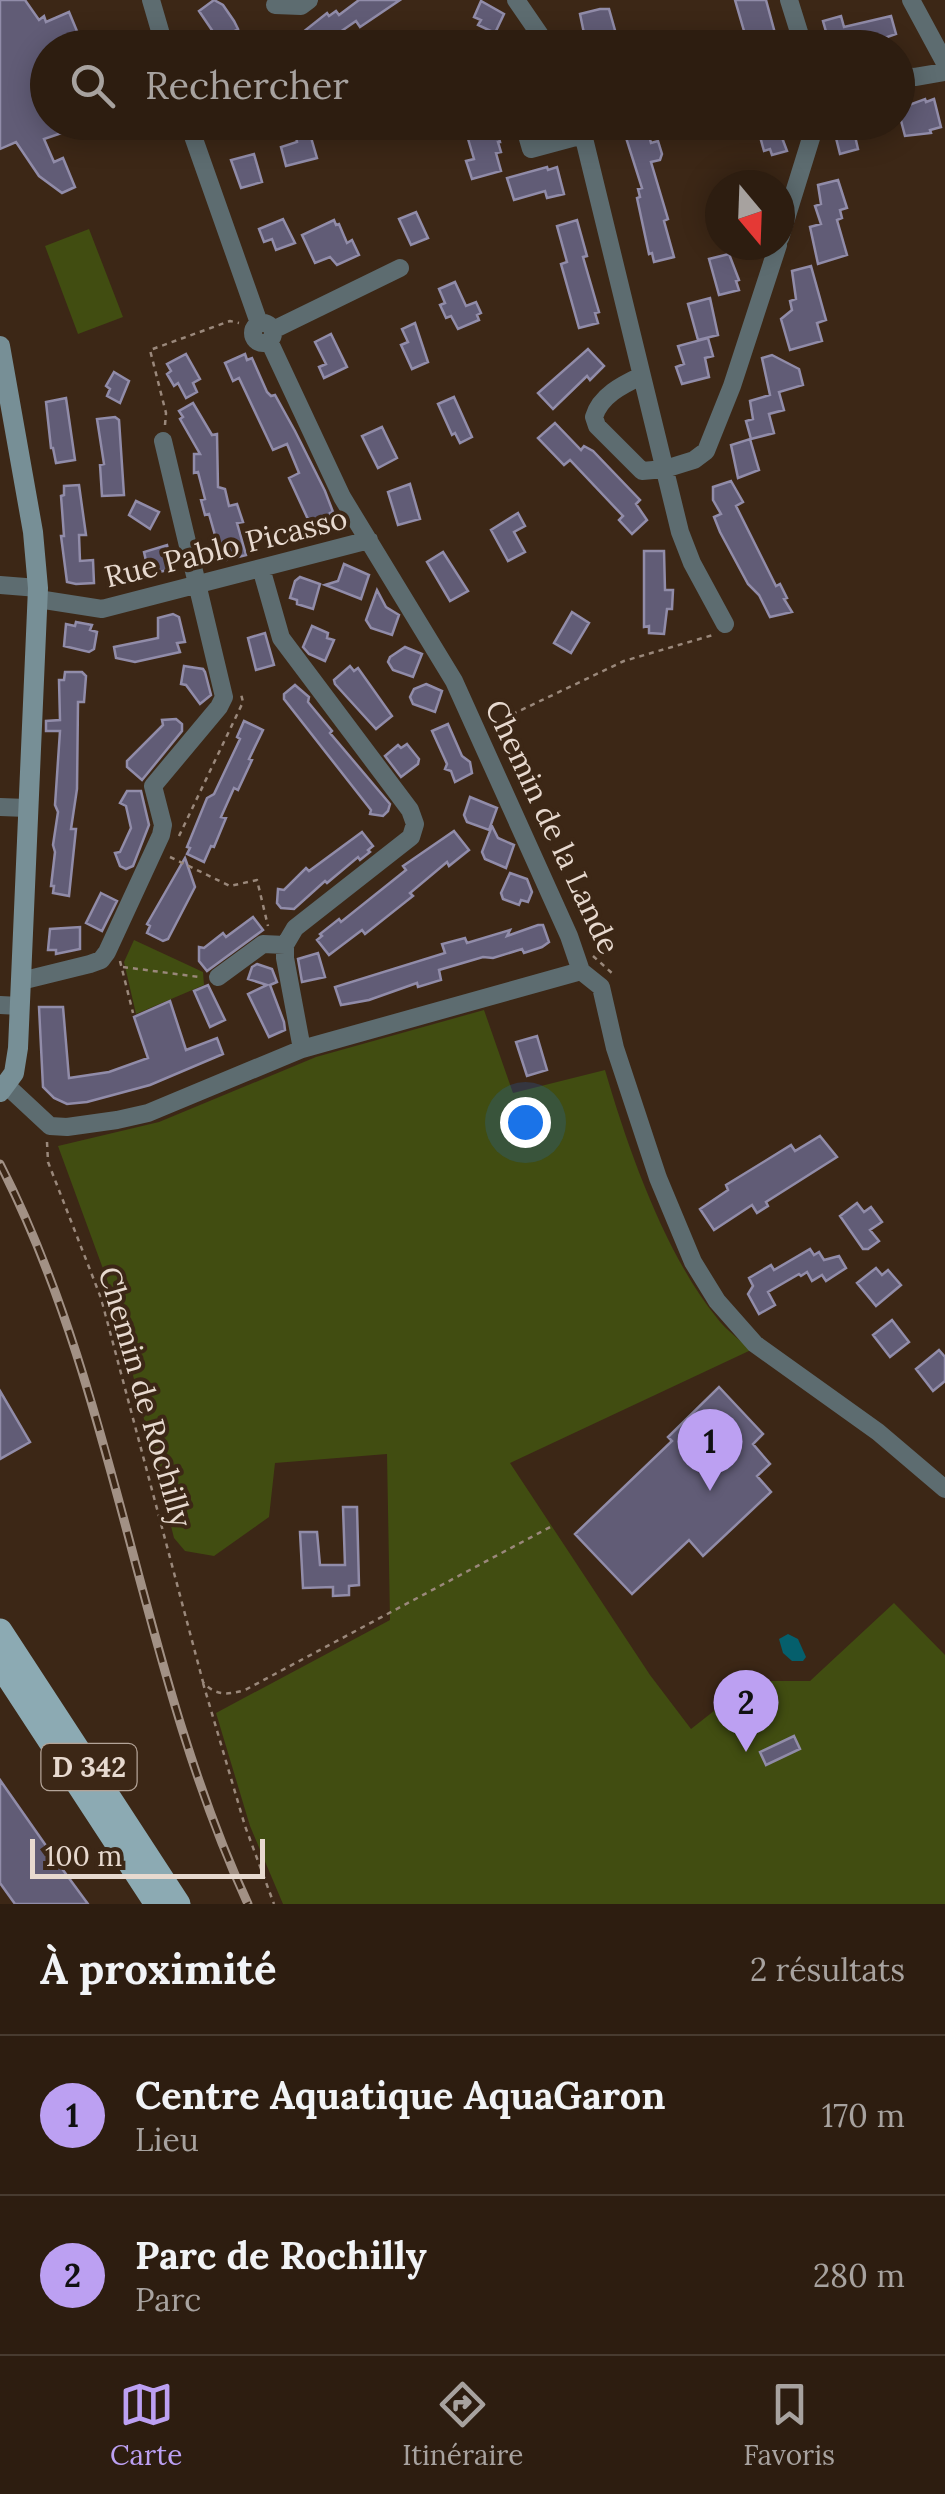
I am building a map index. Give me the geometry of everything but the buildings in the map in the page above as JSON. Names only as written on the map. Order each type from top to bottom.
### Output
[{"type":"main road","name":"D 342","points":[[0,1631],[178,1904]]},
{"type":"main road","name":"D 342","points":[[0,1664],[157,1904]]},
{"type":"street","points":[[152,0],[160,30]]},
{"type":"street","points":[[274,4],[301,6],[310,0]]},
{"type":"street","points":[[516,0],[536,30]]},
{"type":"street","points":[[789,0],[798,30]]},
{"type":"street","points":[[912,0],[945,62]]},
{"type":"street","points":[[915,77],[945,72]]},
{"type":"street","name":"Chemin de la Lande","points":[[195,140],[264,330],[342,497],[431,638],[464,700],[570,936],[581,971],[601,987],[615,1048],[658,1178],[693,1262],[716,1302],[755,1344],[890,1441],[945,1489]]},
{"type":"street","points":[[528,140],[531,149],[554,140]]},
{"type":"street","points":[[585,140],[680,532],[726,628]]},
{"type":"street","points":[[795,190],[810,140]]},
{"type":"street","points":[[642,376],[622,385],[597,406],[594,417],[598,426],[642,471],[694,460],[706,451],[732,386],[773,260]]},
{"type":"street","points":[[264,330],[400,268]]},
{"type":"street","points":[[0,346],[34,532],[38,594],[21,981],[10,1006],[16,1066],[4,1089],[50,1126],[67,1127],[148,1113],[302,1049],[581,971]]},
{"type":"street","points":[[21,981],[90,964],[101,960],[107,952],[161,835],[163,825],[153,786],[219,707],[223,690],[163,441]]},
{"type":"street","name":"Rue Pablo Picasso","points":[[0,585],[102,609],[369,540]]},
{"type":"street","points":[[218,977],[263,944],[279,943],[410,836],[416,824],[410,810],[282,638],[261,568]]},
{"type":"street","points":[[0,807],[28,808]]},
{"type":"street","points":[[279,943],[302,1049]]},
{"type":"path","points":[[163,441],[166,413],[150,350],[230,321],[264,330]]},
{"type":"path","points":[[490,729],[492,724],[624,661],[726,628]]},
{"type":"path","points":[[178,840],[243,702],[240,687]]},
{"type":"path","points":[[170,857],[230,886],[257,880],[279,943]]},
{"type":"path","points":[[589,952],[616,978]]},
{"type":"path","points":[[120,961],[133,1013]]},
{"type":"path","points":[[122,967],[218,977]]},
{"type":"path","name":"Chemin de Rochilly","points":[[50,1126],[48,1162],[101,1298],[203,1682],[245,1826],[274,1904]]},
{"type":"path","points":[[203,1682],[224,1694],[244,1690],[554,1525]]},
{"type":"green space","points":[[89,229],[123,317],[78,334],[45,246]]},
{"type":"green space","points":[[134,940],[203,972],[204,985],[136,1014],[124,962]]},
{"type":"green space","points":[[484,1010],[513,1093],[605,1070],[650,1200],[681,1263],[717,1318],[751,1350],[510,1463],[650,1675],[691,1729],[752,1681],[810,1681],[894,1603],[945,1655],[945,1904],[283,1904],[250,1826],[216,1713],[390,1620],[387,1454],[275,1463],[269,1517],[214,1556],[185,1551],[174,1538],[113,1296],[58,1146],[159,1122],[316,1057]]},
{"type":"water","points":[[788,1634],[798,1639],[806,1657],[803,1661],[792,1661],[783,1653],[779,1639]]},
{"type":"railway","points":[[0,1164],[40,1253],[73,1345],[180,1721],[248,1904]]},
{"type":"place","name":"Centre Aquatique AquaGaron","points":[[710,1491]]},
{"type":"place","name":"Parc de Rochilly","points":[[746,1752]]}]
